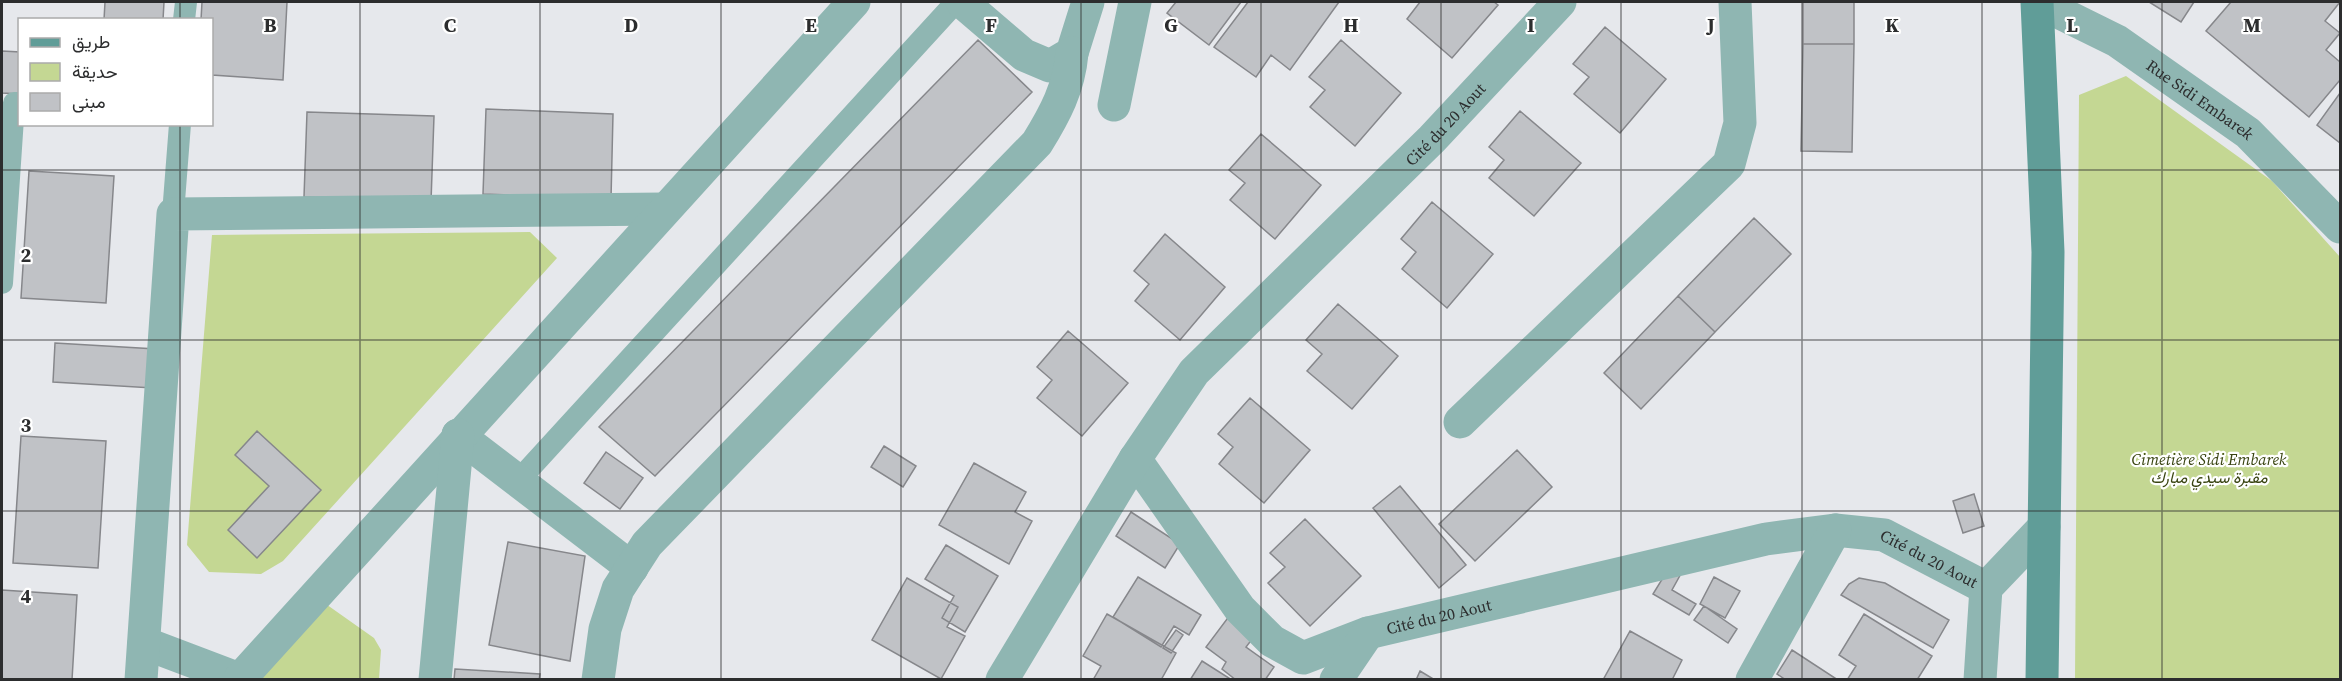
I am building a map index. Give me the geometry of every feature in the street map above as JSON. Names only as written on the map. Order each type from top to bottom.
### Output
[{"type":"street","points":[[144,643],[239,679],[458,435],[854,2]]},
{"type":"street","points":[[962,2],[1024,55],[1050,66],[1072,53]]},
{"type":"street","points":[[598,680],[605,629],[618,590],[647,543],[1037,144],[1059,106],[1070,74],[1072,53],[1088,2]]},
{"type":"street","points":[[1114,105],[1135,2]]},
{"type":"street","name":"Cité du 20 Aout","points":[[1002,680],[1135,459],[1194,372],[1432,139],[1560,2]]},
{"type":"street","points":[[1460,422],[1729,164],[1740,123],[1735,2]]},
{"type":"street","points":[[2038,2],[2048,252],[2042,680]]},
{"type":"street","name":"Rue Sidi Embarek","points":[[2038,2],[2117,41],[2248,133],[2340,227]]},
{"type":"street","points":[[141,680],[173,214],[664,209]]},
{"type":"street","points":[[458,435],[632,568]]},
{"type":"street","points":[[435,680],[458,435]]},
{"type":"street","name":"Cité du 20 Aout","points":[[1135,459],[1240,609],[1272,640],[1303,658],[1368,633],[1766,539],[1835,530],[1884,535],[1986,588]]},
{"type":"street","name":"Cité du 20 Aout","points":[[1980,680],[1986,588],[2044,527]]},
{"type":"street","points":[[1752,680],[1835,530]]},
{"type":"street","points":[[1336,680],[1368,633]]},
{"type":"lane","points":[[184,18],[186,2]]},
{"type":"lane","points":[[518,481],[956,2]]},
{"type":"lane","points":[[2,283],[14,102],[18,103]]},
{"type":"lane","points":[[173,214],[180,126]]},
{"type":"green space","name":"Cimetière Sidi Embarek مقبرة سيدي مبارك","points":[[2126,76],[2272,181],[2340,257],[2340,679],[2075,680],[2079,95]]},
{"type":"green space","points":[[530,232],[557,258],[283,561],[261,574],[209,572],[187,545],[212,235]]},
{"type":"green space","points":[[323,602],[374,638],[381,650],[379,679],[255,680]]},
{"type":"building","points":[[105,2],[164,2],[163,18],[104,18]]},
{"type":"building","points":[[202,2],[287,2],[283,80],[213,75],[213,18],[201,18]]},
{"type":"building","points":[[1176,2],[1241,2],[1209,45],[1167,13]]},
{"type":"building","points":[[1248,2],[1339,2],[1290,70],[1271,55],[1256,77],[1214,47]]},
{"type":"building","points":[[1420,2],[1494,2],[1498,5],[1452,58],[1407,19]]},
{"type":"building","points":[[1803,2],[1854,2],[1854,44],[1803,44]]},
{"type":"building","points":[[2149,2],[2194,2],[2181,22]]},
{"type":"building","points":[[2231,2],[2340,2],[2325,21],[2340,33],[2326,50],[2340,62],[2340,80],[2309,117],[2206,31]]},
{"type":"building","points":[[1605,27],[1666,79],[1620,133],[1574,94],[1589,77],[1573,64]]},
{"type":"building","points":[[978,40],[1032,92],[655,476],[599,427]]},
{"type":"building","points":[[1341,40],[1401,93],[1355,146],[1310,107],[1325,90],[1309,77]]},
{"type":"building","points":[[1803,44],[1854,44],[1852,152],[1801,151]]},
{"type":"building","points":[[2,51],[18,52],[18,94],[2,93]]},
{"type":"building","points":[[2340,93],[2340,143],[2317,125]]},
{"type":"building","points":[[486,109],[613,114],[611,199],[483,194]]},
{"type":"building","points":[[1520,111],[1581,163],[1534,216],[1489,178],[1504,160],[1489,147]]},
{"type":"building","points":[[307,112],[434,116],[431,202],[304,197]]},
{"type":"building","points":[[1261,134],[1321,185],[1275,239],[1230,200],[1245,183],[1229,170]]},
{"type":"building","points":[[29,171],[114,176],[106,303],[21,298]]},
{"type":"building","points":[[1432,202],[1493,254],[1447,308],[1402,269],[1416,252],[1401,239]]},
{"type":"building","points":[[1754,218],[1791,254],[1715,332],[1678,296]]},
{"type":"building","points":[[1165,234],[1225,287],[1180,340],[1135,301],[1149,284],[1134,271]]},
{"type":"building","points":[[1678,296],[1715,332],[1641,409],[1604,373]]},
{"type":"building","points":[[1338,304],[1398,356],[1352,409],[1307,371],[1322,354],[1306,340]]},
{"type":"building","points":[[1068,331],[1128,383],[1082,436],[1037,398],[1052,380],[1037,367]]},
{"type":"building","points":[[55,343],[156,349],[153,388],[53,382]]},
{"type":"building","points":[[1250,398],[1310,450],[1264,503],[1219,464],[1233,447],[1218,434]]},
{"type":"building","points":[[257,431],[321,490],[257,558],[228,530],[269,486],[235,455]]},
{"type":"building","points":[[21,436],[106,441],[98,568],[13,563]]},
{"type":"building","points":[[884,446],[916,466],[903,487],[871,467]]},
{"type":"building","points":[[1517,450],[1552,487],[1475,561],[1439,524]]},
{"type":"building","points":[[606,452],[643,478],[620,509],[584,483]]},
{"type":"building","points":[[974,463],[1026,492],[1015,512],[1032,521],[1009,564],[939,525]]},
{"type":"building","points":[[1400,486],[1466,565],[1439,588],[1373,508]]},
{"type":"building","points":[[1974,494],[1984,526],[1963,533],[1953,501]]},
{"type":"building","points":[[1131,512],[1180,544],[1165,568],[1116,536]]},
{"type":"building","points":[[1305,519],[1361,576],[1310,626],[1268,583],[1285,567],[1270,553]]},
{"type":"building","points":[[508,542],[585,556],[570,661],[489,645]]},
{"type":"building","points":[[946,545],[998,576],[965,632],[942,618],[954,596],[925,579]]},
{"type":"building","points":[[1672,563],[1683,570],[1672,590],[1696,604],[1689,615],[1653,594]]},
{"type":"building","points":[[1138,577],[1201,615],[1189,635],[1174,626],[1161,647],[1113,617]]},
{"type":"building","points":[[1714,577],[1740,591],[1725,618],[1700,604]]},
{"type":"building","points":[[907,578],[958,607],[947,627],[965,636],[941,679],[872,640]]},
{"type":"building","points":[[1859,578],[1885,583],[1949,620],[1933,648],[1841,595],[1849,584]]},
{"type":"building","points":[[2,590],[77,595],[72,680],[2,680]]},
{"type":"building","points":[[1704,606],[1737,629],[1728,643],[1694,620]]},
{"type":"building","points":[[1107,614],[1176,653],[1161,680],[1093,680],[1101,666],[1083,656]]},
{"type":"building","points":[[1864,614],[1932,656],[1917,680],[1847,680],[1856,666],[1839,655]]},
{"type":"building","points":[[1230,615],[1256,634],[1246,647],[1274,667],[1265,680],[1236,680],[1222,669],[1226,662],[1206,647]]},
{"type":"building","points":[[1176,630],[1183,635],[1171,653],[1163,648]]},
{"type":"building","points":[[1630,631],[1682,660],[1672,680],[1603,680]]},
{"type":"building","points":[[1792,650],[1838,680],[1786,680],[1777,674]]},
{"type":"building","points":[[1202,661],[1232,680],[1190,680]]},
{"type":"building","points":[[455,669],[540,674],[539,680],[454,680]]},
{"type":"building","points":[[1420,671],[1435,680],[1416,680]]}]
